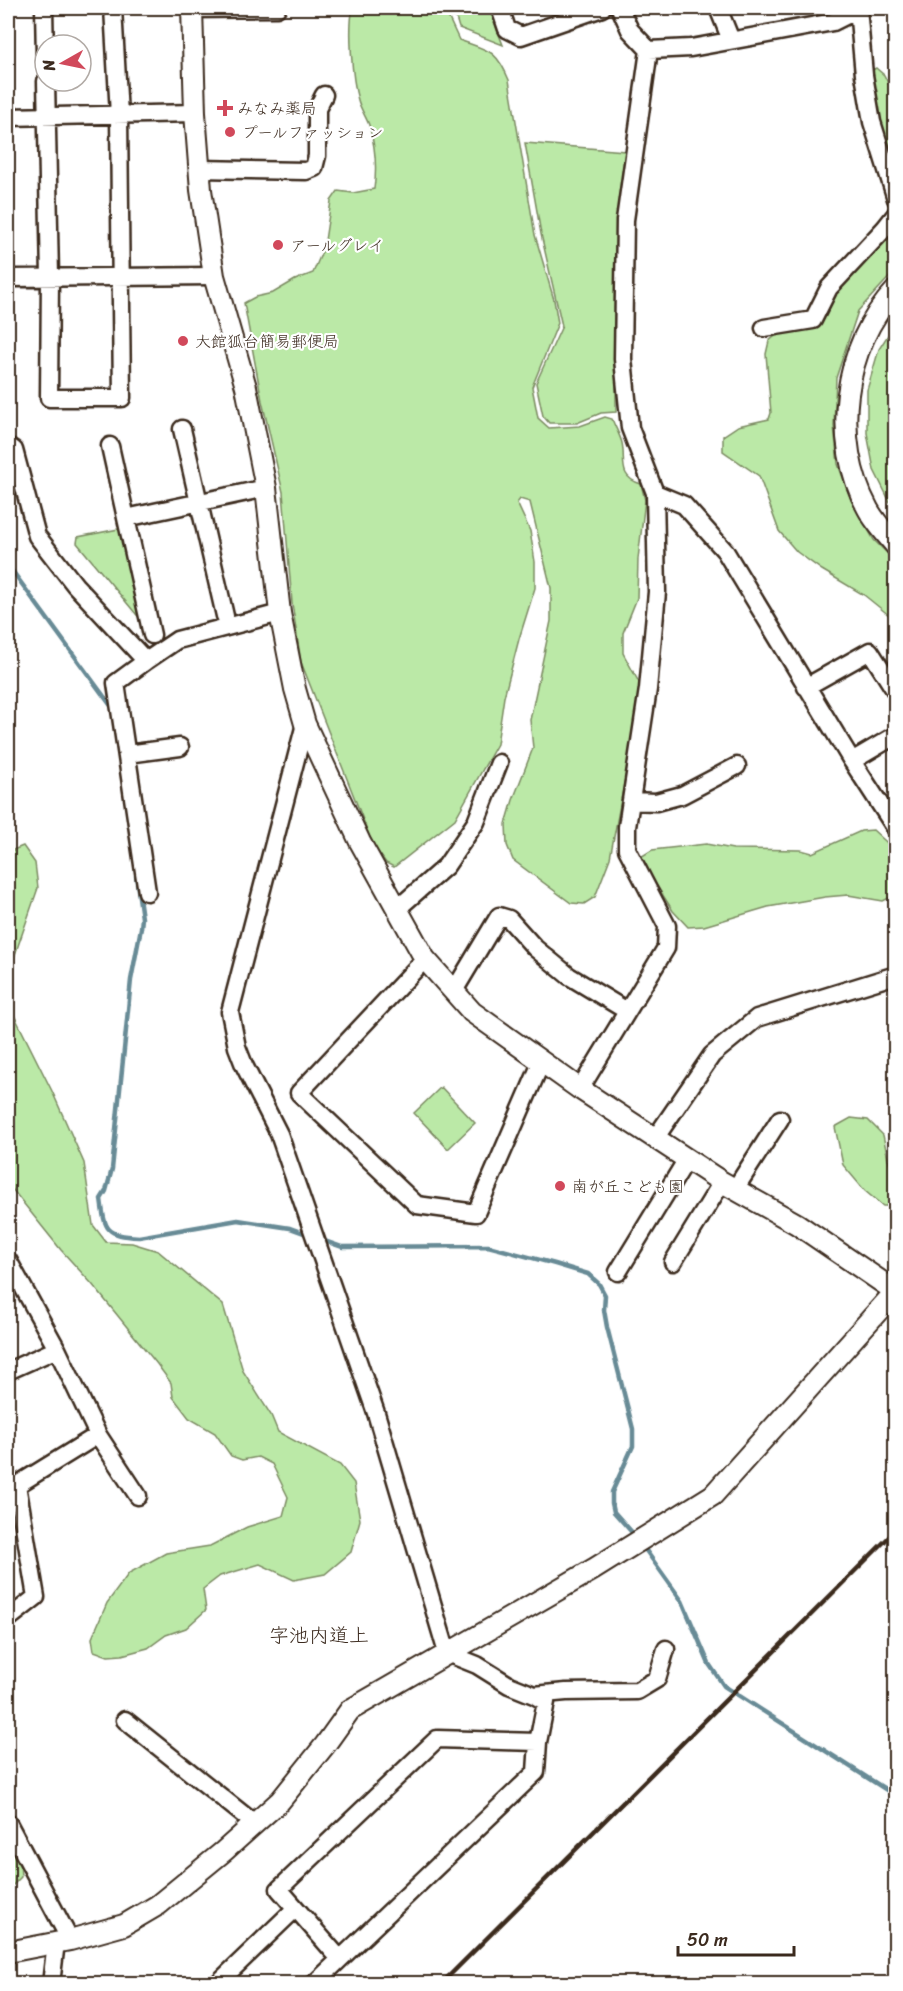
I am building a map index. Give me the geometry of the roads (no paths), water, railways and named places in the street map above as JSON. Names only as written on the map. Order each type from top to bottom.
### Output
[{"type":"street","points":[[44,8],[44,33]]},
{"type":"street","points":[[46,93],[50,277],[49,398],[122,398],[119,115],[113,8]]},
{"type":"street","points":[[8,1952],[124,1925],[158,1905],[280,1801],[350,1710],[623,1551],[713,1495],[895,1291],[797,1224],[729,1186],[580,1089],[472,1012],[425,959],[360,842],[305,724],[295,689],[280,613],[266,488],[246,387],[214,276],[200,169],[195,113],[192,8],[277,8]]},
{"type":"street","points":[[500,8],[507,29],[521,36],[602,8]]},
{"type":"street","points":[[620,8],[630,30],[649,50],[691,48],[858,9],[864,75],[872,122],[896,199]]},
{"type":"street","points":[[718,8],[731,40]]},
{"type":"street","points":[[580,1089],[666,948],[667,926],[627,849],[627,826],[648,689],[657,592],[655,494],[630,428],[623,359],[625,220],[649,50]]},
{"type":"street","points":[[200,169],[306,171],[314,168],[317,156],[317,108],[324,95]]},
{"type":"street","points":[[8,117],[195,113]]},
{"type":"street","points":[[764,328],[813,320],[830,288],[896,214]]},
{"type":"street","points":[[8,278],[214,276]]},
{"type":"street","points":[[896,290],[870,324],[858,352],[850,379],[846,405],[846,432],[850,461],[858,487],[868,509],[896,546]]},
{"type":"street","points":[[182,429],[225,616]]},
{"type":"street","points":[[8,446],[14,450],[37,536],[75,585],[146,661]]},
{"type":"street","points":[[110,446],[152,635]]},
{"type":"street","points":[[126,518],[266,488]]},
{"type":"street","points":[[655,494],[684,505],[725,551],[806,687],[896,829]]},
{"type":"street","points":[[147,892],[117,683],[177,640],[280,613]]},
{"type":"street","points":[[806,687],[870,651],[896,692]]},
{"type":"street","points":[[305,724],[230,1012],[240,1056],[279,1134],[376,1413],[447,1653]]},
{"type":"street","points":[[852,761],[896,735]]},
{"type":"street","points":[[127,754],[180,747]]},
{"type":"street","points":[[397,909],[446,866],[476,822],[499,763]]},
{"type":"street","points":[[631,801],[656,802],[682,795],[737,766]]},
{"type":"street","points":[[454,991],[499,915],[509,919],[535,948],[569,976],[627,1011]]},
{"type":"street","points":[[425,959],[299,1093],[417,1205],[476,1213],[541,1063]]},
{"type":"street","points":[[656,1137],[712,1055],[757,1018],[896,975]]},
{"type":"street","points":[[673,1262],[780,1119]]},
{"type":"street","points":[[618,1272],[687,1159]]},
{"type":"street","points":[[8,1260],[57,1349],[98,1435],[138,1496]]},
{"type":"street","points":[[8,1371],[57,1349]]},
{"type":"street","points":[[8,1619],[36,1598],[17,1485],[98,1435]]},
{"type":"street","points":[[534,1695],[637,1691],[657,1679],[666,1649]]},
{"type":"street","points":[[314,1983],[536,1772],[538,1742],[546,1702],[509,1685],[477,1665],[447,1653]]},
{"type":"street","points":[[125,1720],[255,1824]]},
{"type":"street","points":[[340,1959],[279,1889],[437,1739],[538,1742]]},
{"type":"street","points":[[8,1823],[63,1941],[51,1983]]},
{"type":"street","points":[[218,1983],[295,1909]]},
{"type":"waterway","points":[[8,565],[114,710]]},
{"type":"waterway","points":[[136,876],[142,918],[131,980],[112,1169],[106,1191],[101,1199],[106,1225],[114,1233],[139,1237],[238,1220],[290,1228],[309,1235]]},
{"type":"waterway","points":[[322,1240],[342,1247],[488,1246],[588,1274],[599,1284],[605,1295],[604,1310],[607,1327],[633,1429],[633,1446],[612,1492],[612,1503],[614,1512],[637,1538]]},
{"type":"waterway","points":[[642,1545],[682,1601],[709,1664],[724,1686],[896,1796]]},
{"type":"railway","points":[[441,1984],[896,1530]]},
{"type":"place","name":"みなみ薬局","points":[[225,108]]},
{"type":"place","name":"プールファッション","points":[[230,132]]},
{"type":"place","name":"アールグレイ","points":[[278,245]]},
{"type":"place","name":"大館狐台簡易郵便局","points":[[183,341]]},
{"type":"place","name":"南が丘こども園","points":[[560,1186]]},
{"type":"district","name":"字池内道上","points":[[319,1635]]}]
